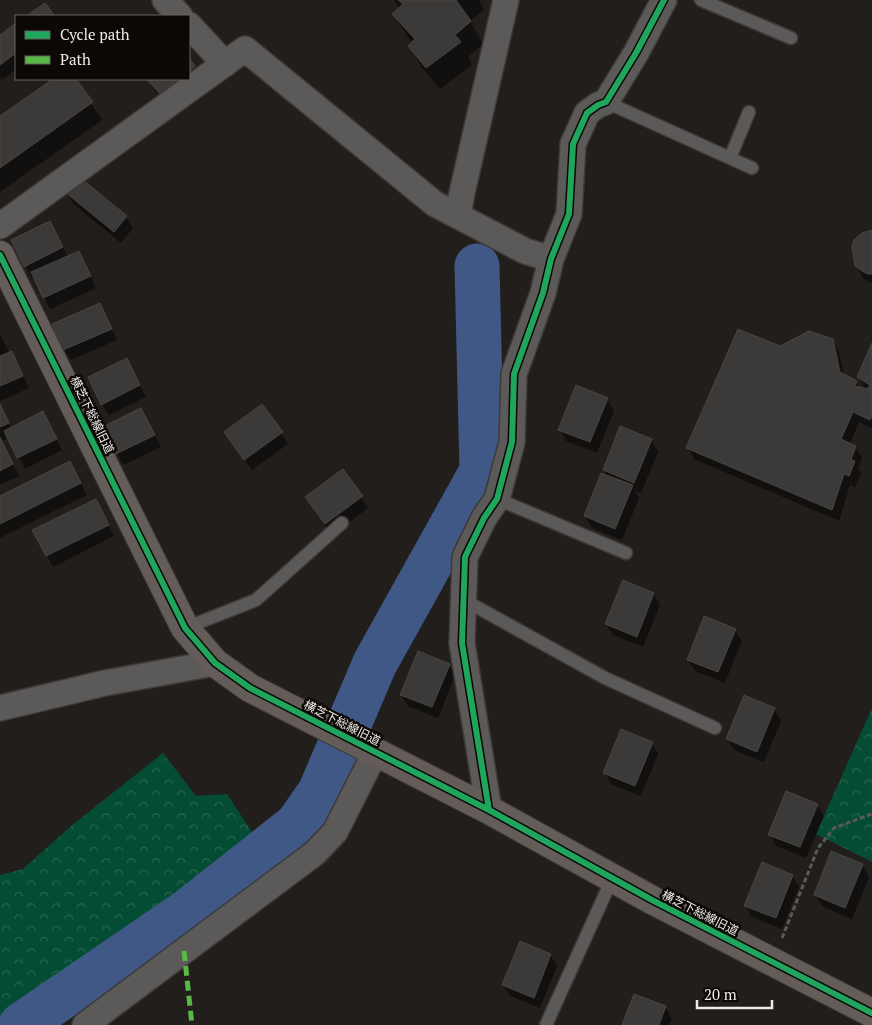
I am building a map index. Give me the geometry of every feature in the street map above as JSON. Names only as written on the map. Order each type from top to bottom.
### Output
[{"type":"street","points":[[165,0],[179,15]]},
{"type":"street","points":[[458,216],[506,0]]},
{"type":"street","points":[[489,810],[462,643],[466,557],[484,518],[497,499],[512,442],[514,374],[543,293],[551,259],[569,214],[573,144],[586,113],[598,104],[606,102],[636,53],[664,0]]},
{"type":"street","points":[[190,26],[225,64]]},
{"type":"street","points":[[0,226],[245,49],[435,204],[525,251],[551,259]]},
{"type":"street","name":"横芝下総線旧道","points":[[0,255],[184,628],[215,663],[250,688],[489,810],[612,879],[872,1013]]},
{"type":"street","points":[[0,708],[105,683],[215,663]]},
{"type":"street","points":[[85,1025],[315,853],[335,832],[375,753]]},
{"type":"lane","points":[[701,0],[791,38]]},
{"type":"lane","points":[[606,102],[752,168]]},
{"type":"lane","points":[[730,158],[749,112]]},
{"type":"lane","points":[[497,499],[626,553]]},
{"type":"lane","points":[[184,628],[256,600],[342,524]]},
{"type":"lane","points":[[464,600],[605,678],[715,728]]},
{"type":"lane","points":[[546,1025],[612,879]]},
{"type":"path","points":[[772,962],[818,848],[834,828],[872,814]]},
{"type":"green space","points":[[872,708],[872,862],[816,834]]},
{"type":"green space","points":[[163,753],[196,796],[227,794],[260,844],[108,952],[12,1018],[0,1023],[0,875],[23,869],[71,826]]},
{"type":"building","points":[[398,0],[456,0],[471,21],[455,35],[461,42],[426,68],[408,46],[415,39],[392,14],[403,4]]},
{"type":"building","points":[[45,3],[54,15],[27,15]]},
{"type":"building","points":[[15,24],[15,54],[0,65],[0,35]]},
{"type":"building","points":[[190,59],[195,66],[190,71]]},
{"type":"building","points":[[52,80],[77,80],[93,102],[0,168],[0,116]]},
{"type":"building","points":[[147,80],[180,80],[162,96]]},
{"type":"building","points":[[78,176],[127,216],[114,232],[65,192]]},
{"type":"building","points":[[50,221],[63,247],[24,267],[11,240]]},
{"type":"building","points":[[872,230],[872,274],[868,274],[855,266],[852,246],[854,240],[862,233]]},
{"type":"building","points":[[79,251],[91,276],[43,298],[31,272]]},
{"type":"building","points":[[100,303],[112,329],[63,350],[52,324]]},
{"type":"building","points":[[738,329],[780,346],[809,331],[833,339],[840,372],[857,381],[855,386],[867,389],[870,385],[857,377],[872,343],[872,416],[870,420],[853,412],[841,439],[856,446],[851,460],[855,461],[849,476],[844,474],[832,510],[686,448]]},
{"type":"building","points":[[12,351],[23,376],[0,386],[0,356]]},
{"type":"building","points":[[127,358],[140,385],[101,405],[88,377]]},
{"type":"building","points":[[576,385],[608,398],[590,442],[558,430]]},
{"type":"building","points":[[0,404],[9,423],[0,427]]},
{"type":"building","points":[[262,404],[283,432],[244,460],[224,432]]},
{"type":"building","points":[[141,408],[155,435],[116,454],[102,427]]},
{"type":"building","points":[[43,411],[57,439],[17,458],[4,431]]},
{"type":"building","points":[[620,426],[652,439],[634,483],[603,470]]},
{"type":"building","points":[[0,437],[13,464],[0,471]]},
{"type":"building","points":[[70,461],[81,483],[0,524],[0,496]]},
{"type":"building","points":[[343,469],[363,496],[325,524],[305,497]]},
{"type":"building","points":[[601,473],[633,485],[615,529],[584,516]]},
{"type":"building","points":[[96,499],[109,525],[46,556],[32,530]]},
{"type":"building","points":[[623,580],[654,593],[637,637],[605,624]]},
{"type":"building","points":[[704,616],[736,629],[718,672],[687,660]]},
{"type":"building","points":[[418,651],[450,664],[432,707],[400,695]]},
{"type":"building","points":[[744,695],[775,708],[757,752],[726,739]]},
{"type":"building","points":[[621,729],[653,742],[635,786],[603,773]]},
{"type":"building","points":[[786,791],[818,804],[800,847],[768,835]]},
{"type":"building","points":[[831,851],[863,864],[845,908],[814,895]]},
{"type":"building","points":[[762,862],[793,875],[776,918],[744,906]]},
{"type":"building","points":[[520,941],[551,954],[534,998],[502,985]]},
{"type":"building","points":[[634,994],[666,1006],[659,1025],[622,1025]]},
{"type":"waterway","points":[[21,1025],[188,911],[297,825],[320,792],[375,663],[482,471],[477,266]]},
{"type":"marked path","points":[[184,951],[192,1025]]},
{"type":"cycle path","points":[[489,810],[462,643],[465,557],[484,518],[497,499],[512,442],[514,374],[543,293],[551,259],[569,214],[573,144],[587,113],[606,102],[636,53],[664,0]]},
{"type":"cycle path","points":[[0,255],[185,628],[215,663],[250,688],[489,810],[652,900],[872,1013]]}]
